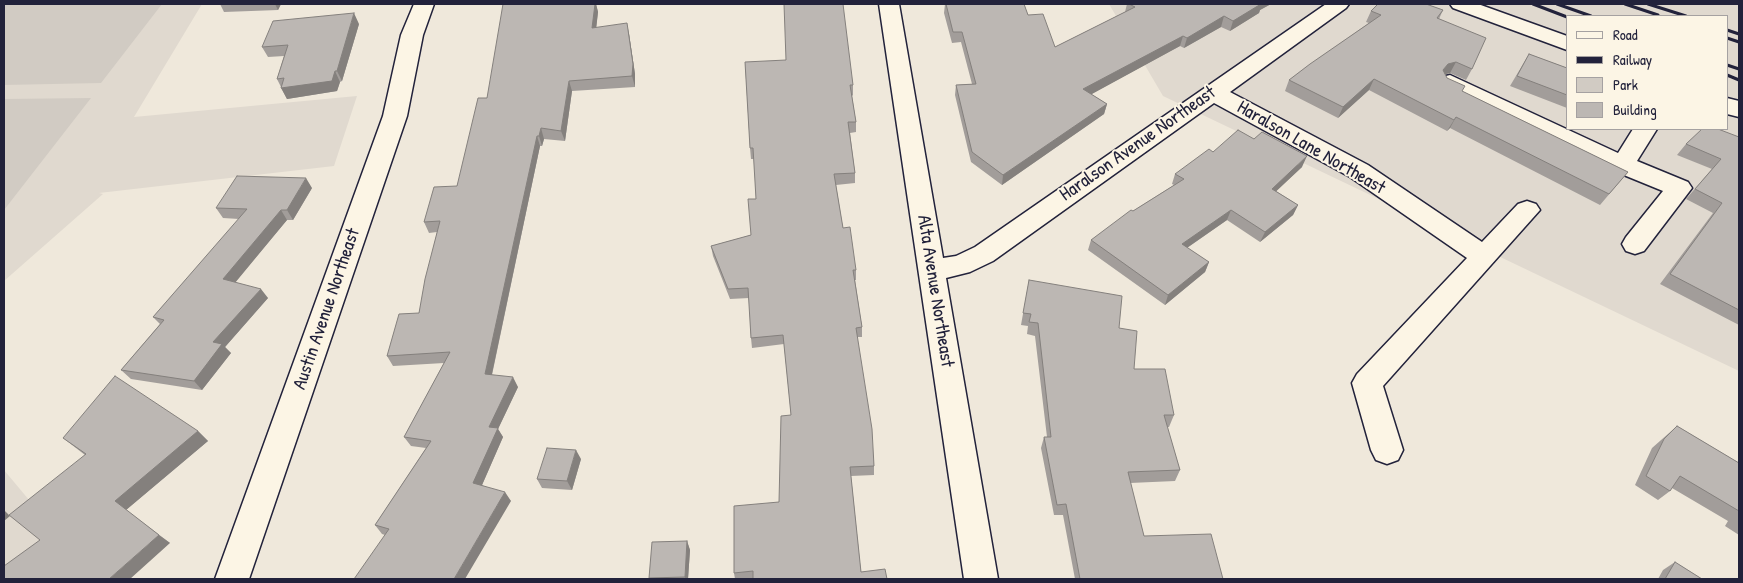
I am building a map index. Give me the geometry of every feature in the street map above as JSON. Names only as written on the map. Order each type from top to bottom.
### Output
[{"type":"street","name":"Austin Avenue Northeast","points":[[406,4],[412,35]]},
{"type":"street","name":"Austin Avenue Northeast","points":[[232,579],[395,116],[412,35],[424,10],[424,4]]},
{"type":"street","name":"Alta Avenue Northeast","points":[[889,4],[981,579]]},
{"type":"street","name":"Haralson Avenue Northeast","points":[[932,270],[961,265],[984,254],[1339,4]]},
{"type":"street","points":[[1460,4],[1566,44]]},
{"type":"street","points":[[1450,82],[1623,165],[1679,188],[1635,244]]},
{"type":"street","name":"Haralson Lane Northeast","points":[[1212,92],[1359,171],[1484,257]]},
{"type":"street","points":[[1623,165],[1644,130]]},
{"type":"street","points":[[1388,450],[1367,383],[1528,210]]},
{"type":"shaded area","points":[[4,4],[202,4],[134,117],[357,96],[334,166],[99,193],[103,194],[4,281]]},
{"type":"shaded area","points":[[1109,4],[1739,4],[1739,371],[1163,96]]},
{"type":"shaded area","points":[[4,470],[95,579],[4,579]]},
{"type":"green space","points":[[4,4],[162,4],[101,83],[4,85]]},
{"type":"green space","points":[[91,98],[4,210],[4,99]]},
{"type":"building","points":[[503,4],[595,4],[592,28],[627,23],[633,64],[632,76],[569,81],[561,131],[541,128],[539,136],[537,136],[485,374],[513,377],[489,427],[498,428],[473,483],[505,492],[454,579],[354,579],[389,529],[375,525],[431,441],[404,437],[450,352],[387,356],[399,314],[419,313],[425,279],[440,221],[424,222],[434,187],[457,186],[478,98],[487,98]]},
{"type":"building","points":[[784,4],[843,4],[853,85],[850,85],[856,122],[848,122],[855,173],[834,174],[843,228],[850,227],[856,270],[853,270],[862,327],[856,328],[872,429],[874,466],[850,467],[861,572],[885,569],[887,579],[753,579],[753,571],[734,573],[734,506],[779,502],[781,416],[791,415],[783,335],[751,338],[748,288],[728,289],[711,246],[751,235],[748,199],[756,199],[753,148],[750,148],[745,62],[786,60]]},
{"type":"building","points":[[946,4],[1024,4],[1028,15],[1043,14],[1055,47],[1135,7],[1129,4],[1261,4],[1233,21],[1224,16],[1187,38],[1183,36],[1083,89],[1107,104],[1003,175],[972,152],[956,85],[976,84],[962,32],[953,32]]},
{"type":"building","points":[[1378,4],[1426,4],[1443,10],[1437,18],[1486,38],[1472,69],[1456,62],[1448,64],[1443,70],[1447,78],[1465,86],[1462,91],[1628,172],[1609,194],[1456,117],[1454,120],[1374,79],[1343,107],[1289,80],[1381,15],[1371,11]]},
{"type":"building","points":[[354,13],[337,71],[335,71],[332,81],[281,88],[284,78],[277,79],[288,45],[262,47],[273,21]]},
{"type":"building","points":[[1529,54],[1566,68],[1566,95],[1517,76]]},
{"type":"building","points":[[1238,130],[1254,139],[1262,132],[1307,156],[1272,189],[1298,205],[1265,232],[1231,210],[1182,244],[1209,262],[1168,295],[1091,240],[1131,210],[1133,211],[1184,179],[1175,174],[1209,149],[1213,152]]},
{"type":"building","points":[[1701,130],[1721,130],[1739,137],[1739,310],[1670,274],[1722,203],[1695,189],[1721,159],[1686,144]]},
{"type":"building","points":[[237,176],[306,178],[287,210],[281,210],[223,279],[261,289],[213,342],[222,344],[194,381],[121,370],[164,320],[153,317],[247,209],[216,208]]},
{"type":"building","points":[[1029,280],[1122,296],[1119,328],[1137,331],[1134,369],[1165,369],[1174,415],[1164,415],[1180,470],[1128,472],[1144,536],[1211,534],[1223,579],[1080,579],[1066,504],[1057,505],[1044,437],[1051,437],[1038,323],[1029,322],[1031,314],[1023,313]]},
{"type":"building","points":[[115,376],[198,431],[115,501],[159,535],[109,579],[4,579],[4,566],[40,540],[9,515],[86,454],[63,438]]},
{"type":"building","points":[[1677,426],[1739,463],[1739,511],[1680,476],[1670,491],[1646,476],[1664,439]]},
{"type":"building","points":[[547,448],[576,450],[567,481],[537,479]]},
{"type":"building","points":[[687,541],[685,577],[649,578],[652,542]]},
{"type":"building","points":[[1675,562],[1702,579],[1665,579]]},
{"type":"railway","points":[[1533,4],[1566,17]]},
{"type":"railway","points":[[1557,4],[1588,15]]},
{"type":"railway","points":[[1625,4],[1658,15]]},
{"type":"railway","points":[[1648,4],[1683,15]]},
{"type":"railway","points":[[1728,30],[1739,34]]},
{"type":"railway","points":[[1728,38],[1739,42]]},
{"type":"railway","points":[[1728,65],[1739,69]]},
{"type":"railway","points":[[1728,75],[1739,80]]}]
